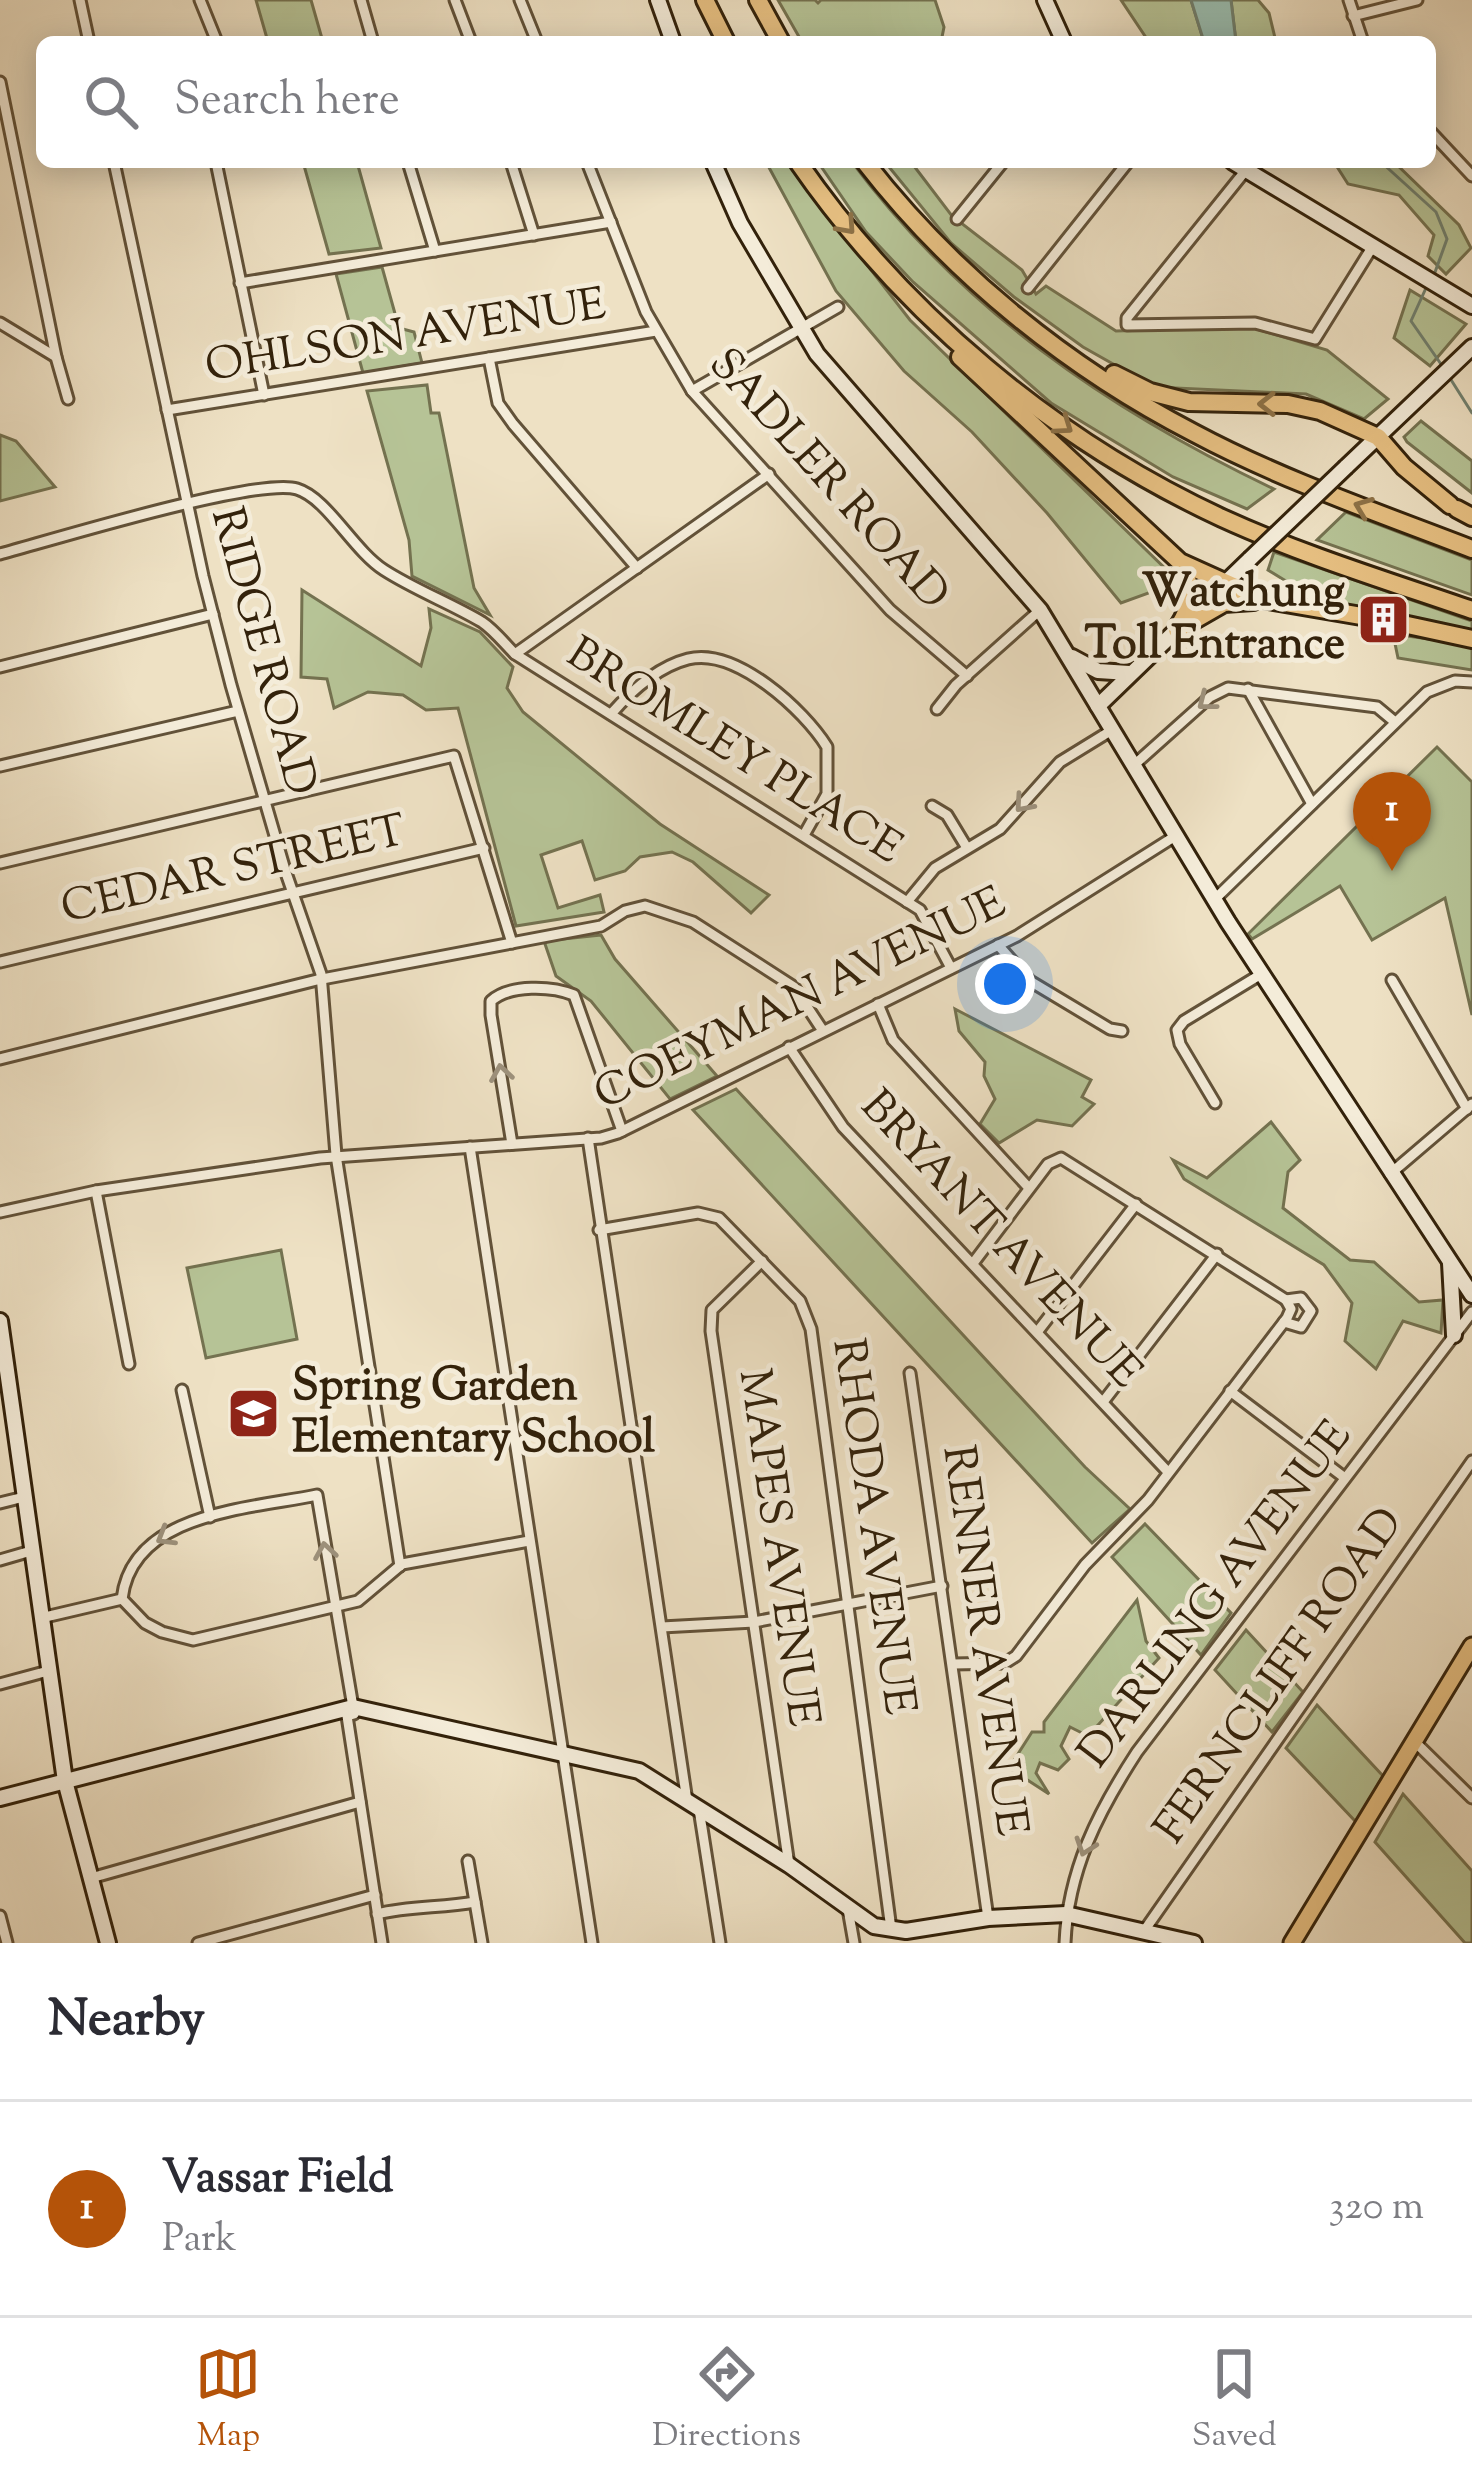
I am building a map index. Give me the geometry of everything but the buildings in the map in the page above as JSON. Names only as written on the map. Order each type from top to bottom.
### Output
[{"type":"highway","points":[[705,0],[723,36]]},
{"type":"highway","points":[[758,0],[778,36]]},
{"type":"highway","points":[[802,168],[838,217],[940,327],[1063,426],[1168,490],[1279,542],[1472,610]]},
{"type":"highway","points":[[870,168],[911,217],[997,299],[1094,373],[1195,434],[1268,468],[1472,549]]},
{"type":"highway","points":[[997,299],[1150,392],[1211,404],[1305,406],[1378,437],[1405,467],[1460,510]]},
{"type":"highway","points":[[940,327],[978,376],[1180,562],[1274,602],[1472,639]]},
{"type":"highway","points":[[1177,629],[1192,602],[1191,584],[1180,562]]},
{"type":"highway","points":[[1177,629],[1224,603],[1274,602]]},
{"type":"main road","points":[[1292,1943],[1472,1646]]},
{"type":"street","points":[[80,0],[87,36]]},
{"type":"street","points":[[200,0],[215,36]]},
{"type":"street","points":[[361,0],[371,36]]},
{"type":"street","points":[[455,0],[469,36]]},
{"type":"street","points":[[520,0],[535,36]]},
{"type":"street","points":[[658,0],[671,36]]},
{"type":"street","points":[[1045,0],[1061,36]]},
{"type":"street","points":[[1348,0],[1361,36]]},
{"type":"street","points":[[1353,16],[1417,0]]},
{"type":"street","points":[[0,82],[68,399]]},
{"type":"street","points":[[1436,137],[1472,176]]},
{"type":"street","name":"RIDGE ROAD","points":[[115,168],[213,614],[238,711],[322,980],[336,1157],[400,1566]]},
{"type":"street","points":[[217,168],[264,395]]},
{"type":"street","points":[[411,168],[435,251]]},
{"type":"street","points":[[513,168],[534,235]]},
{"type":"street","name":"SADLER ROAD","points":[[589,168],[656,331],[692,391],[890,610],[967,676]]},
{"type":"street","points":[[716,168],[740,223],[800,329],[856,402],[1040,610],[1215,899],[1472,1295]]},
{"type":"street","points":[[957,219],[998,168]]},
{"type":"street","points":[[1028,288],[1123,168]]},
{"type":"street","points":[[1238,168],[1127,318],[1127,325],[1255,323],[1315,339],[1372,246]]},
{"type":"street","points":[[1242,168],[1472,306]]},
{"type":"street","points":[[239,283],[610,222]]},
{"type":"street","points":[[692,391],[838,307]]},
{"type":"street","points":[[0,322],[56,357]]},
{"type":"street","name":"OHLSON AVENUE","points":[[167,410],[656,331]]},
{"type":"street","points":[[1098,706],[1472,346]]},
{"type":"street","points":[[489,358],[498,403],[637,568]]},
{"type":"street","points":[[515,654],[769,474]]},
{"type":"street","name":"BROMLEY PLACE","points":[[188,505],[264,490],[296,489],[328,511],[364,557],[416,591],[485,624],[515,654],[920,910],[951,968]]},
{"type":"street","points":[[0,554],[188,505]]},
{"type":"street","points":[[937,709],[1040,610]]},
{"type":"street","points":[[0,667],[213,614]]},
{"type":"street","points":[[1062,646],[1083,665],[1129,674]]},
{"type":"street","points":[[611,714],[649,679],[693,657],[730,666],[765,682],[827,747],[827,794],[804,835]]},
{"type":"street","points":[[1215,899],[1426,692],[1442,684],[1472,682]]},
{"type":"street","points":[[1134,765],[1220,690],[1249,689],[1377,707],[1395,722]]},
{"type":"street","points":[[1249,689],[1312,803]]},
{"type":"street","points":[[0,766],[238,711]]},
{"type":"street","points":[[907,902],[935,868],[1000,829],[1060,762],[1112,730]]},
{"type":"street","points":[[0,863],[454,756],[512,943]]},
{"type":"street","points":[[932,806],[947,814],[967,848]]},
{"type":"street","name":"COEYMAN AVENUE","points":[[0,1212],[96,1192],[336,1157],[588,1138],[622,1131],[998,945],[1178,836]]},
{"type":"street","name":"CEDAR STREET","points":[[0,962],[484,848]]},
{"type":"street","points":[[0,1059],[322,980],[601,926],[625,911],[645,906],[693,922],[794,987],[823,1031]]},
{"type":"street","points":[[998,945],[1030,981],[1110,1029],[1122,1031]]},
{"type":"street","points":[[1215,1103],[1180,1044],[1177,1030],[1184,1021],[1263,973]]},
{"type":"street","points":[[1390,1174],[1469,1107],[1392,980]]},
{"type":"street","points":[[512,1144],[491,1001],[499,994],[555,988],[574,995],[622,1131]]},
{"type":"street","points":[[878,1004],[893,1040],[1028,1188]]},
{"type":"street","name":"BRYANT AVENUE","points":[[789,1047],[844,1127],[1168,1472]]},
{"type":"street","points":[[588,1138],[662,1627],[720,1943]]},
{"type":"street","points":[[470,1147],[592,1943]]},
{"type":"street","points":[[953,1664],[1005,1663],[1016,1657],[1085,1565],[1133,1517],[1291,1309],[1286,1300],[1217,1254],[1061,1158],[1053,1160],[1028,1188],[974,1262]]},
{"type":"street","points":[[96,1192],[129,1364]]},
{"type":"street","points":[[1038,1331],[1136,1204]]},
{"type":"street","name":"RHODA AVENUE","points":[[599,1230],[698,1213],[711,1215],[733,1230],[800,1300],[811,1329],[891,1930]]},
{"type":"street","points":[[1103,1402],[1217,1254]]},
{"type":"street","name":"MAPES AVENUE","points":[[762,1261],[719,1303],[711,1318],[789,1865]]},
{"type":"street","points":[[1450,1263],[1454,1335]]},
{"type":"street","points":[[1284,1322],[1301,1327],[1311,1311],[1301,1298],[1286,1300]]},
{"type":"street","name":"DARLING AVENUE","points":[[1065,1943],[1066,1914],[1083,1847],[1111,1792],[1472,1312]]},
{"type":"street","points":[[1,1331],[65,1781],[108,1943]]},
{"type":"street","name":"RENNER AVENUE","points":[[910,1373],[988,1918]]},
{"type":"street","points":[[182,1390],[210,1517]]},
{"type":"street","points":[[1230,1390],[1345,1478]]},
{"type":"street","name":"FERNCLIFF ROAD","points":[[1144,1931],[1472,1461]]},
{"type":"street","points":[[122,1599],[128,1572],[164,1534],[210,1517],[317,1495],[353,1707],[354,1714],[347,1716],[382,1943]]},
{"type":"street","points":[[0,1503],[24,1497]]},
{"type":"street","points":[[122,1599],[162,1633],[193,1640],[358,1601],[400,1566],[529,1541]]},
{"type":"street","points":[[0,1559],[31,1551]]},
{"type":"street","points":[[662,1627],[754,1622],[942,1586]]},
{"type":"street","points":[[41,1618],[122,1599]]},
{"type":"street","points":[[0,1684],[48,1671]]},
{"type":"street","points":[[0,1798],[353,1707],[639,1771],[789,1865],[874,1926],[891,1930],[1066,1914],[1194,1943]]},
{"type":"street","points":[[1414,1741],[1472,1798]]},
{"type":"street","points":[[91,1878],[361,1802]]},
{"type":"street","points":[[468,1861],[482,1943]]},
{"type":"street","points":[[198,1943],[375,1895]]},
{"type":"street","points":[[377,1914],[410,1906],[430,1909],[475,1902]]},
{"type":"street","points":[[848,1909],[854,1943]]},
{"type":"street","points":[[0,1916],[7,1943]]},
{"type":"green space","points":[[256,0],[311,0],[321,36],[266,36]]},
{"type":"green space","points":[[778,0],[935,0],[944,27],[942,36],[799,36]]},
{"type":"green space","points":[[1121,0],[1191,0],[1202,36],[1145,36]]},
{"type":"green space","points":[[1231,0],[1258,0],[1269,13],[1275,36],[1235,36]]},
{"type":"green space","points":[[305,168],[359,168],[381,248],[329,254]]},
{"type":"green space","points":[[769,168],[792,168],[910,320],[1179,582],[1121,603],[1047,513],[972,432],[904,371],[836,291]]},
{"type":"green space","points":[[822,168],[857,168],[941,264],[1042,351],[1154,425],[1274,489],[1247,509],[1173,477],[1051,403],[913,282],[866,232]]},
{"type":"green space","points":[[890,168],[916,168],[952,216],[1022,270],[1036,294],[1046,286],[1116,331],[1250,327],[1327,350],[1388,399],[1364,419],[1306,394],[1154,387],[1083,347],[951,243]]},
{"type":"green space","points":[[1338,168],[1400,168],[1459,225],[1471,248],[1446,274],[1428,256],[1434,235],[1399,195],[1348,184]]},
{"type":"green space","points":[[382,267],[399,328],[414,332],[422,363],[363,373],[336,274]]},
{"type":"green space","points":[[1410,290],[1466,324],[1430,366],[1394,338]]},
{"type":"green space","points":[[427,385],[431,413],[439,413],[474,588],[490,615],[412,576],[409,540],[367,391]]},
{"type":"green space","points":[[1421,421],[1472,461],[1472,493],[1407,442],[1404,437]]},
{"type":"green space","points":[[0,435],[16,441],[55,487],[0,501]]},
{"type":"green space","points":[[1346,512],[1472,560],[1472,595],[1317,540]]},
{"type":"green space","points":[[1274,552],[1472,621],[1472,632],[1325,605],[1268,570]]},
{"type":"green space","points":[[302,590],[421,666],[431,628],[429,609],[480,632],[513,667],[507,688],[523,712],[660,824],[769,895],[751,913],[693,862],[672,852],[640,857],[625,871],[595,880],[582,841],[541,855],[558,908],[600,895],[604,912],[516,926],[458,708],[426,710],[403,695],[368,692],[334,708],[327,679],[301,677]]},
{"type":"green space","points":[[1393,634],[1472,645],[1472,670],[1398,658]]},
{"type":"green space","points":[[1437,747],[1472,782],[1472,1015],[1445,898],[1372,940],[1340,886],[1252,939],[1248,934]]},
{"type":"green space","points":[[601,935],[615,959],[717,1076],[670,1099],[591,1001],[556,976],[544,941]]},
{"type":"green space","points":[[955,1009],[1091,1080],[1082,1097],[1094,1104],[1072,1126],[1037,1120],[999,1143],[980,1124],[995,1099],[984,1076],[985,1062],[959,1031]]},
{"type":"green space","points":[[736,1089],[1085,1467],[1130,1509],[1092,1543],[693,1110]]},
{"type":"green space","points":[[1271,1122],[1300,1160],[1288,1172],[1283,1208],[1350,1260],[1374,1262],[1419,1302],[1443,1300],[1441,1333],[1403,1321],[1376,1369],[1345,1341],[1352,1303],[1324,1265],[1184,1179],[1173,1160],[1207,1178]]},
{"type":"green space","points":[[281,1250],[297,1339],[206,1358],[187,1268]]},
{"type":"green space","points":[[1145,1524],[1231,1613],[1201,1655],[1112,1557]]},
{"type":"green space","points":[[1137,1600],[1146,1641],[1159,1658],[1088,1736],[1070,1727],[1061,1746],[1069,1759],[1058,1770],[1040,1763],[1036,1773],[1049,1794],[1009,1768],[1032,1732],[1044,1732],[1044,1722]]},
{"type":"green space","points":[[1246,1630],[1303,1692],[1272,1732],[1215,1670]]},
{"type":"green space","points":[[1317,1705],[1383,1776],[1356,1822],[1286,1748]]},
{"type":"green space","points":[[1403,1794],[1472,1871],[1472,1943],[1465,1943],[1375,1842]]},
{"type":"water","points":[[1191,0],[1231,0],[1235,36],[1202,36]]},
{"type":"waterway","points":[[1388,168],[1436,212],[1447,239],[1434,275]]},
{"type":"waterway","points":[[1426,288],[1411,321],[1443,367]]},
{"type":"waterway","points":[[1448,375],[1472,413]]},
{"type":"place","name":"Watchung Toll Entrance","points":[[1384,620]]},
{"type":"place","name":"Vassar Field","points":[[1392,871]]},
{"type":"place","name":"Spring Garden Elementary School","points":[[253,1414]]}]
